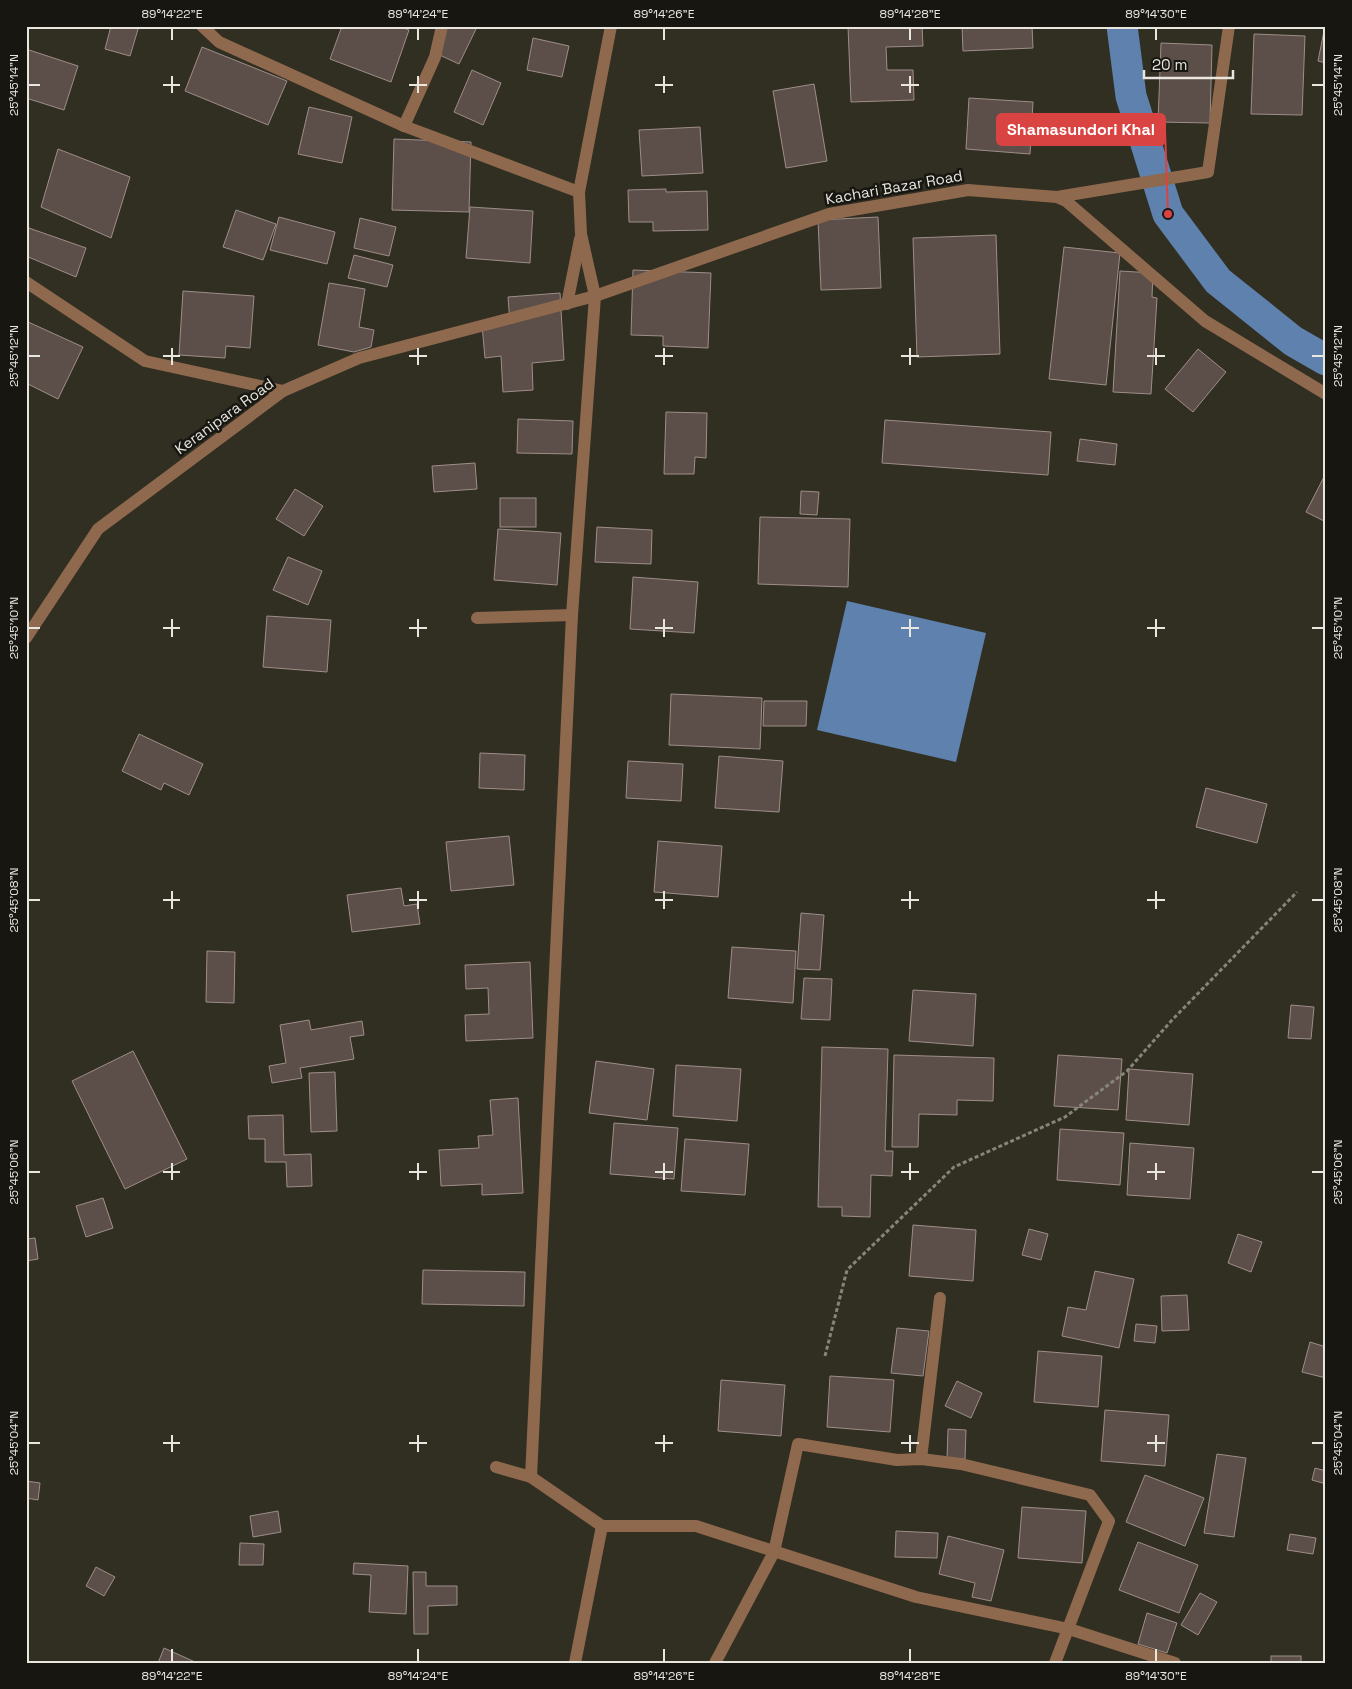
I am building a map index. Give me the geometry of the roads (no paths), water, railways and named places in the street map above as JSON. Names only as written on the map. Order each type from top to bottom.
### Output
[{"type":"street","points":[[202,26],[219,42],[404,126],[579,192]]},
{"type":"street","points":[[404,126],[436,57],[442,26]]},
{"type":"street","points":[[531,1477],[572,615],[595,296],[581,234],[579,192],[611,26]]},
{"type":"street","points":[[1057,197],[1208,172],[1229,26]]},
{"type":"street","name":"Kachari Bazar Road","points":[[595,296],[829,214],[968,190],[1057,197],[1066,201],[1205,321],[1326,394]]},
{"type":"street","points":[[567,304],[581,234]]},
{"type":"street","points":[[26,282],[145,361],[283,391]]},
{"type":"street","name":"Keranipara Road","points":[[26,638],[98,529],[283,391],[359,358],[595,296]]},
{"type":"street","points":[[477,618],[572,615]]},
{"type":"street","points":[[920,1459],[940,1298]]},
{"type":"street","points":[[714,1663],[774,1552],[798,1444],[897,1460],[920,1459],[961,1464],[1090,1495],[1109,1521],[1055,1663]]},
{"type":"street","points":[[496,1467],[531,1477],[602,1526],[696,1526],[916,1597],[1069,1629],[1175,1663]]},
{"type":"street","points":[[575,1663],[602,1526]]},
{"type":"water","points":[[847,601],[986,633],[956,762],[817,730]]},
{"type":"waterway","points":[[1122,26],[1131,96],[1168,214],[1218,281],[1293,341],[1326,360]]},
{"type":"place","name":"Shamasundori Khal","points":[[1168,214]]}]
